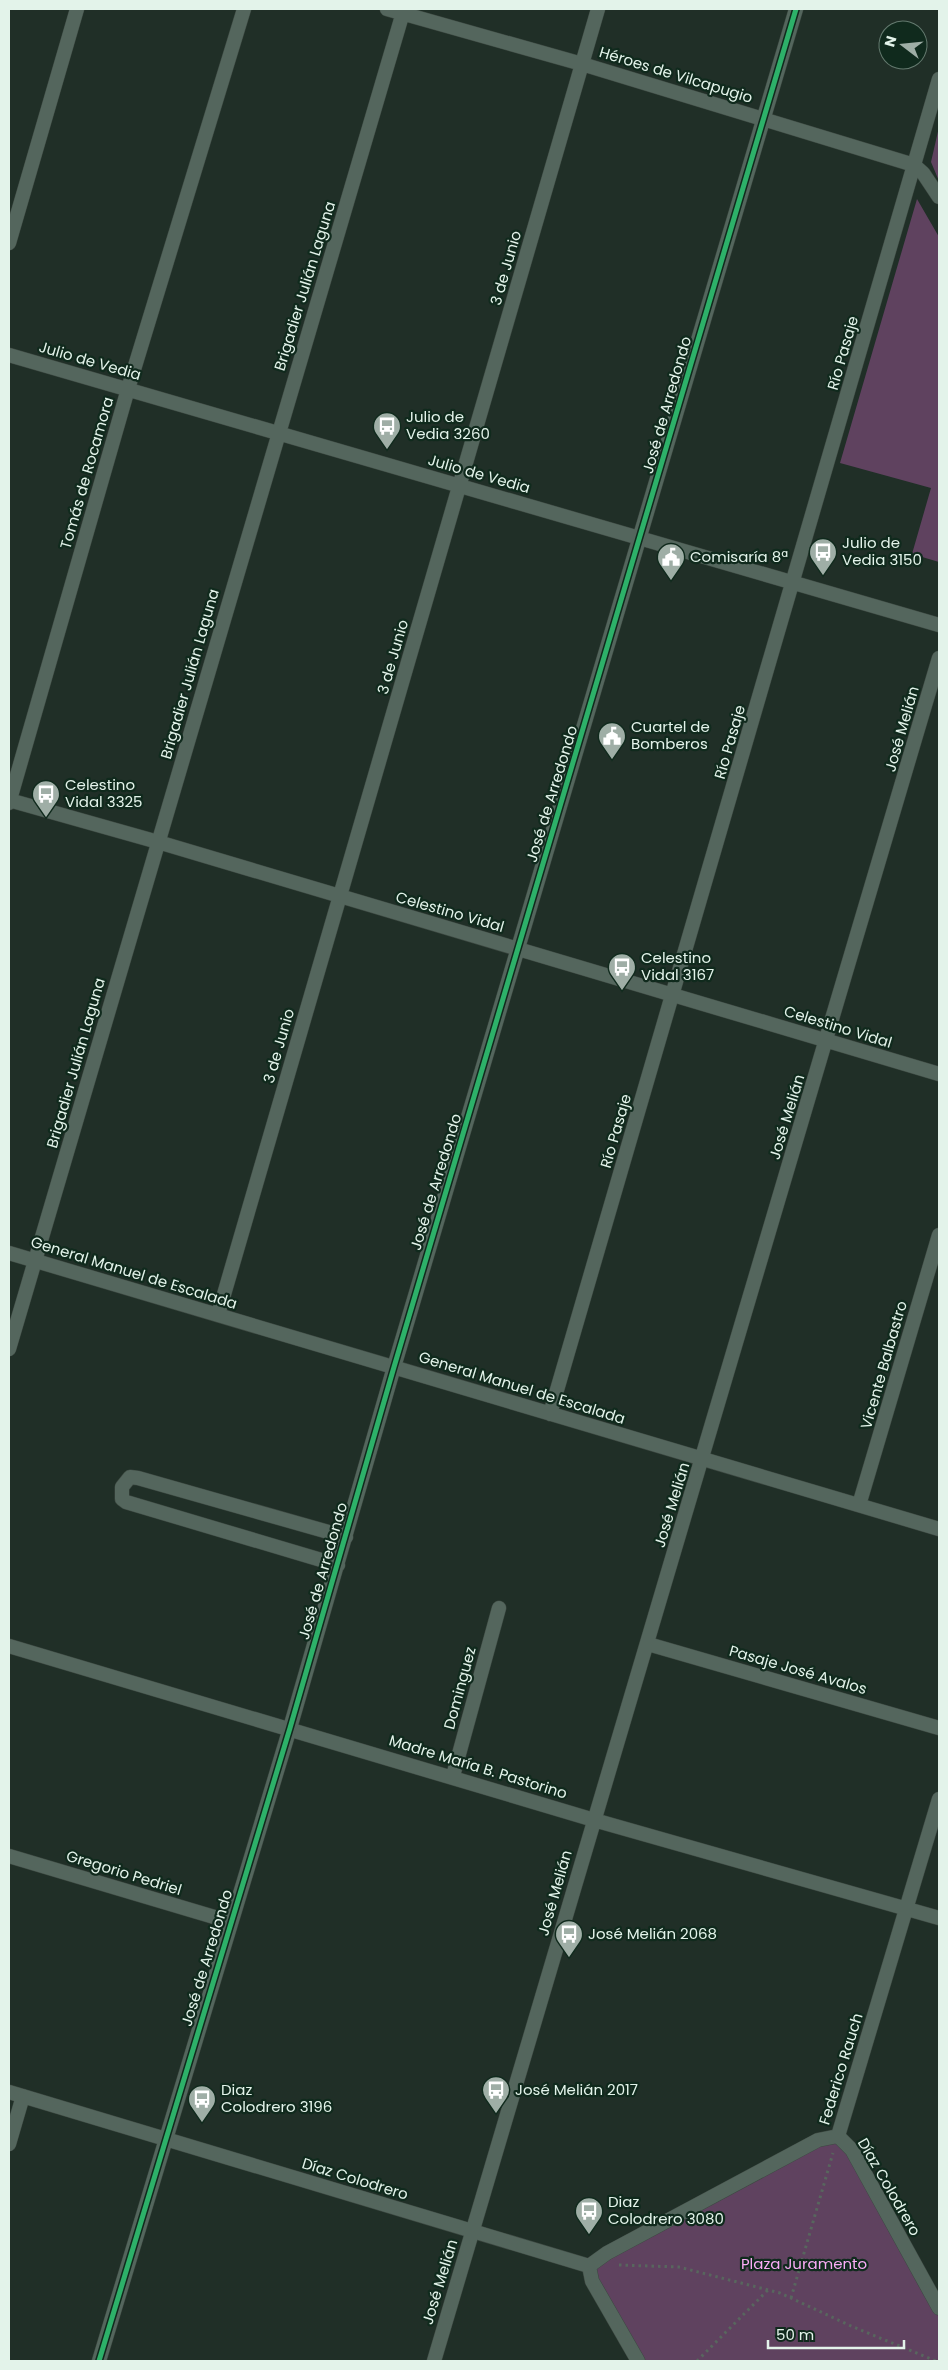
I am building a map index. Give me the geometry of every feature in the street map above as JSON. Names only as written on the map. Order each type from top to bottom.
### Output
[{"type":"street","points":[[9,243],[77,9]]},
{"type":"street","name":"Tomás de Rocamora","points":[[9,801],[128,389],[244,9]]},
{"type":"street","name":"Héroes de Vilcapugio","points":[[387,9],[404,11],[914,165]]},
{"type":"street","name":"3 de Junio","points":[[218,1314],[598,9]]},
{"type":"street","name":"José de Arredondo","points":[[99,2361],[290,1728],[394,1367],[641,538],[796,9]]},
{"type":"street","name":"Brigadier Julián Laguna","points":[[9,1349],[278,432],[404,11]]},
{"type":"street","name":"Río Pasaje","points":[[550,1414],[794,582],[939,79]]},
{"type":"street","points":[[914,165],[923,173],[939,197]]},
{"type":"street","name":"Julio de Vedia","points":[[9,355],[939,625]]},
{"type":"street","name":"José Melián","points":[[434,2361],[827,1041],[939,658]]},
{"type":"street","name":"Celestino Vidal","points":[[9,801],[158,842],[939,1074]]},
{"type":"street","name":"Vicente Balbastro","points":[[859,1505],[939,1235]]},
{"type":"street","name":"General Manuel de Escalada","points":[[9,1252],[939,1529]]},
{"type":"street","name":"José de Arredondo","points":[[338,1565],[126,1502],[122,1499],[122,1487],[130,1477],[138,1478],[346,1537]]},
{"type":"street","name":"Dominguez","points":[[453,1776],[499,1608]]},
{"type":"street","name":"Pasaje José Avalos","points":[[648,1644],[939,1728]]},
{"type":"street","name":"Madre María B. Pastorino","points":[[9,1646],[453,1776],[594,1820],[939,1918]]},
{"type":"street","name":"Federico Rauch","points":[[589,2266],[607,2253],[818,2140],[838,2136],[939,1799]]},
{"type":"street","name":"Gregorio Pedriel","points":[[9,1856],[231,1922]]},
{"type":"street","name":"Díaz Colodrero","points":[[9,2092],[589,2266]]},
{"type":"street","points":[[9,2144],[23,2096]]},
{"type":"street","name":"Díaz Colodrero","points":[[838,2136],[852,2150],[939,2308]]},
{"type":"street","points":[[589,2266],[592,2281],[638,2361]]},
{"type":"path","points":[[791,2298],[838,2136]]},
{"type":"path","points":[[618,2265],[679,2267],[768,2290],[791,2298],[850,2326],[936,2361]]},
{"type":"path","points":[[697,2361],[768,2290]]},
{"type":"green space","points":[[939,127],[939,181],[931,162]]},
{"type":"green space","points":[[917,199],[939,237],[939,562],[912,554],[931,488],[840,463]]},
{"type":"green space","name":"Plaza Juramento","points":[[838,2136],[939,2308],[939,2361],[638,2361],[589,2266]]},
{"type":"cycle path","points":[[99,2361],[290,1728],[394,1367],[796,9]]},
{"type":"place","name":"Julio de Vedia 3260","points":[[387,450]]},
{"type":"place","name":"Julio de Vedia 3150","points":[[823,576]]},
{"type":"place","name":"Comisaría 8ª","points":[[671,581]]},
{"type":"place","name":"Cuartel de Bomberos","points":[[612,760]]},
{"type":"place","name":"Celestino Vidal 3325","points":[[46,818]]},
{"type":"place","name":"Celestino Vidal 3167","points":[[622,991]]},
{"type":"place","name":"José Melián 2068","points":[[569,1958]]},
{"type":"place","name":"José Melián 2017","points":[[496,2114]]},
{"type":"place","name":"Diaz Colodrero 3196","points":[[202,2123]]},
{"type":"place","name":"Diaz Colodrero 3080","points":[[589,2235]]}]
